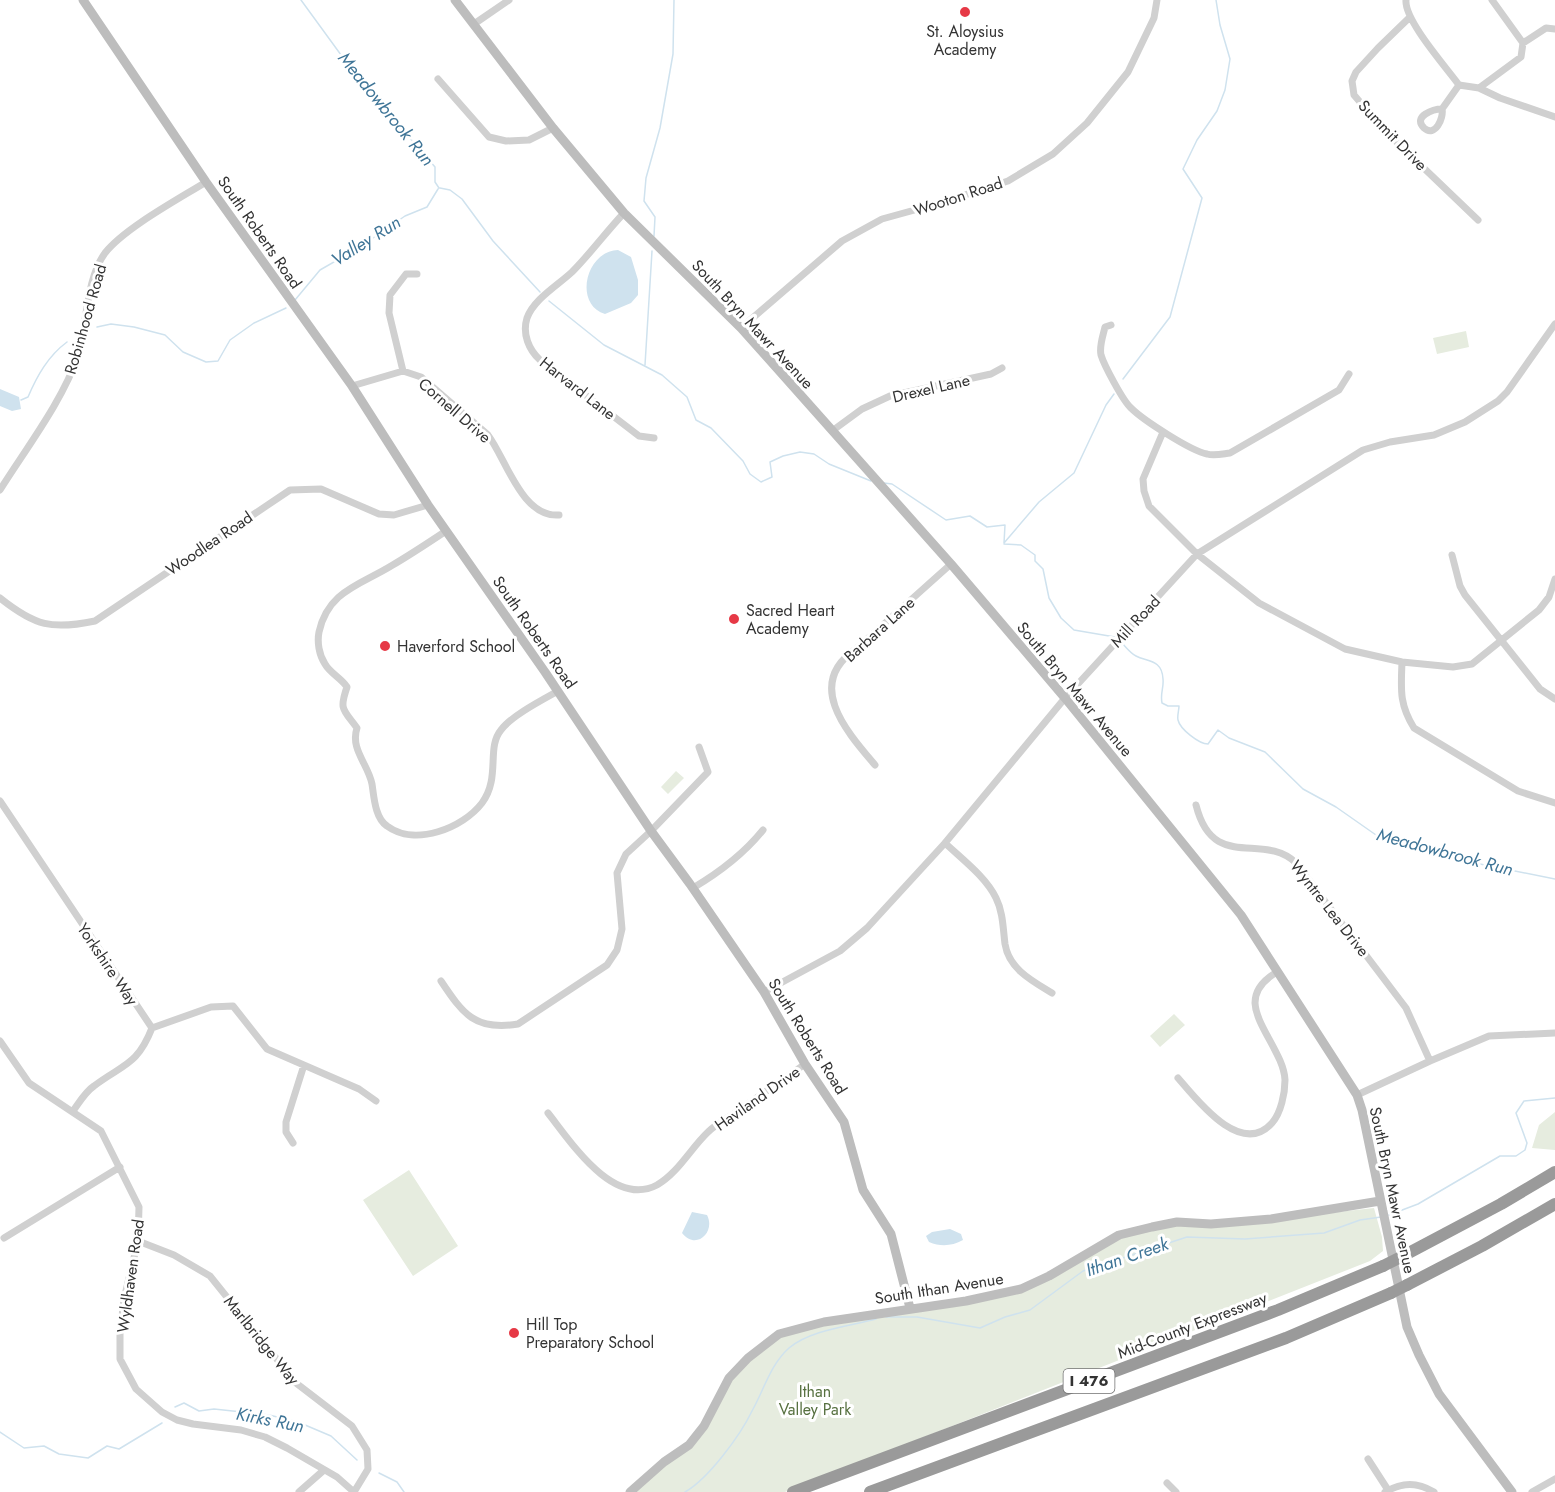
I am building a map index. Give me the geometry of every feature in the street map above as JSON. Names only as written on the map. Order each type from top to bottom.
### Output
[{"type":"highway","name":"Mid-County Expressway","points":[[793,1492],[1278,1310],[1383,1266],[1501,1204],[1555,1172]]},
{"type":"highway","name":"I 476","points":[[870,1492],[1286,1338],[1391,1293],[1482,1246],[1555,1204]]},
{"type":"street","name":"South Roberts Road","points":[[83,0],[206,182],[352,386],[428,505],[764,992],[805,1064],[844,1122],[863,1190],[891,1234],[910,1308]]},
{"type":"street","name":"South Bryn Mawr Avenue","points":[[455,0],[553,128],[624,213],[741,328],[951,564],[1065,698],[1240,915],[1356,1095],[1362,1110],[1407,1327],[1439,1394],[1512,1492]]},
{"type":"street","points":[[474,24],[509,0]]},
{"type":"street","name":"Wooton Road","points":[[741,328],[842,241],[882,219],[1008,181],[1053,154],[1087,123],[1128,72],[1154,18],[1157,0]]},
{"type":"street","points":[[1406,0],[1409,18],[1459,85],[1479,88],[1500,98],[1555,117]]},
{"type":"street","points":[[1479,88],[1521,57],[1523,44],[1492,0]]},
{"type":"street","name":"Summit Drive","points":[[1409,18],[1356,72],[1352,81],[1354,95],[1383,129],[1478,219]]},
{"type":"street","points":[[1523,44],[1546,28],[1555,29]]},
{"type":"street","points":[[438,79],[489,136],[506,141],[529,140],[553,128]]},
{"type":"street","points":[[1442,109],[1450,101],[1459,85]]},
{"type":"street","name":"Robinhood Road","points":[[0,490],[64,388],[78,355],[95,275],[103,256],[116,240],[206,182]]},
{"type":"street","name":"Harvard Lane","points":[[624,213],[573,271],[534,307],[526,321],[526,338],[533,352],[549,367],[639,436],[654,438]]},
{"type":"street","points":[[403,372],[389,313],[390,295],[406,274],[417,274]]},
{"type":"street","name":"Mill Road","points":[[764,992],[840,951],[867,928],[945,843],[1065,698],[1197,554],[1363,450],[1390,442],[1434,435],[1465,422],[1498,401],[1507,392],[1555,324]]},
{"type":"street","points":[[1111,325],[1105,327],[1101,355],[1124,400],[1132,409],[1163,432],[1203,453],[1214,455],[1230,453],[1339,390],[1349,374]]},
{"type":"street","name":"Drexel Lane","points":[[832,431],[862,409],[891,396],[992,374],[1002,368]]},
{"type":"street","name":"Cornell Drive","points":[[352,386],[403,372],[421,377],[489,435],[518,489],[548,516],[559,515]]},
{"type":"street","points":[[1163,432],[1143,479],[1149,506],[1197,554],[1259,603],[1345,649],[1402,662],[1453,667],[1472,664],[1546,603],[1555,579]]},
{"type":"street","name":"Woodlea Road","points":[[0,598],[16,611],[46,626],[72,626],[95,621],[290,490],[321,489],[383,514],[394,515],[428,505]]},
{"type":"street","points":[[446,531],[393,565],[352,586],[330,605],[321,623],[318,638],[319,649],[324,663],[347,687],[342,708],[357,728],[355,745],[368,770],[379,815],[386,826],[412,835],[447,829],[469,817],[482,803],[492,783],[494,741],[500,730],[558,691]]},
{"type":"street","points":[[1452,555],[1460,586],[1465,595],[1540,689],[1555,699]]},
{"type":"street","name":"Barbara Lane","points":[[874,765],[838,717],[832,701],[832,685],[836,671],[844,657],[856,649],[951,564]]},
{"type":"street","points":[[1402,662],[1401,695],[1405,714],[1414,728],[1518,791],[1555,803]]},
{"type":"street","points":[[441,981],[459,1008],[477,1022],[501,1026],[518,1024],[607,964],[617,950],[622,929],[617,873],[626,854],[708,772],[699,747]]},
{"type":"street","name":"Yorkshire Way","points":[[0,801],[152,1028]]},
{"type":"street","name":"Wyntre Lea Drive","points":[[1196,804],[1201,821],[1216,840],[1234,848],[1257,849],[1289,856],[1296,863],[1406,1008],[1430,1060]]},
{"type":"street","points":[[693,888],[721,871],[747,849],[763,830]]},
{"type":"street","points":[[945,843],[978,875],[996,897],[1003,922],[1005,947],[1011,962],[1024,976],[1052,993]]},
{"type":"street","points":[[1178,1078],[1210,1115],[1232,1130],[1252,1134],[1266,1130],[1275,1119],[1283,1096],[1285,1078],[1276,1052],[1256,1010],[1255,1000],[1264,980],[1277,972]]},
{"type":"street","points":[[73,1111],[92,1087],[125,1067],[144,1048],[152,1028],[211,1007],[233,1006],[267,1049],[359,1089],[376,1101]]},
{"type":"street","points":[[1356,1095],[1430,1060],[1489,1036],[1555,1033]]},
{"type":"street","name":"Wyldhaven Road","points":[[0,1041],[29,1083],[101,1131],[139,1207],[138,1241],[124,1299],[120,1334],[120,1359],[136,1389],[162,1412],[177,1420],[241,1430],[265,1437],[337,1477],[354,1492]]},
{"type":"street","name":"Haviland Drive","points":[[548,1113],[584,1156],[614,1185],[633,1189],[645,1188],[657,1185],[677,1167],[709,1131],[805,1064]]},
{"type":"street","points":[[293,1143],[286,1132],[286,1122],[304,1065]]},
{"type":"street","points":[[4,1238],[120,1167]]},
{"type":"street","name":"South Ithan Avenue","points":[[630,1492],[664,1462],[689,1445],[704,1426],[729,1378],[748,1358],[779,1334],[824,1322],[966,1301],[1021,1289],[1049,1276],[1119,1235],[1152,1227],[1177,1222],[1211,1224],[1271,1219],[1380,1201]]},
{"type":"street","name":"Marlbridge Way","points":[[138,1241],[174,1255],[210,1276],[296,1383],[352,1426],[367,1450],[368,1469],[354,1492]]},
{"type":"street","points":[[1368,1459],[1387,1491],[1404,1485],[1420,1485],[1434,1492]]},
{"type":"street","points":[[300,1492],[324,1470]]},
{"type":"street","points":[[1532,1492],[1555,1479]]},
{"type":"street","points":[[1167,1483],[1176,1492]]},
{"type":"green space","points":[[1466,331],[1469,347],[1437,354],[1433,338]]},
{"type":"green space","points":[[676,771],[684,778],[668,794],[661,787]]},
{"type":"green space","points":[[1174,1014],[1185,1025],[1160,1047],[1150,1036]]},
{"type":"green space","points":[[1555,1112],[1555,1150],[1532,1148],[1539,1125]]},
{"type":"green space","points":[[409,1170],[458,1246],[413,1276],[363,1200]]},
{"type":"green space","name":"Ithan Valley Park","points":[[1374,1208],[1382,1237],[1383,1251],[1370,1261],[785,1492],[630,1492],[689,1445],[729,1378],[779,1334],[1021,1289],[1119,1235],[1152,1227],[1238,1223]]},
{"type":"water","points":[[618,250],[631,257],[638,280],[638,295],[631,303],[605,314],[595,308],[589,300],[588,279],[591,268],[598,259]]},
{"type":"water","points":[[0,389],[19,397],[21,409],[12,411],[0,406]]},
{"type":"water","points":[[692,1212],[707,1215],[709,1221],[707,1233],[698,1240],[687,1238],[682,1233]]},
{"type":"water","points":[[950,1229],[961,1234],[963,1240],[951,1245],[942,1245],[929,1242],[926,1236],[932,1232]]},
{"type":"waterway","name":"Meadowbrook Run","points":[[301,0],[360,81],[435,167],[435,182],[439,188]]},
{"type":"waterway","points":[[654,236],[655,217],[644,201],[646,178],[660,128],[673,54],[674,0]]},
{"type":"waterway","points":[[1123,379],[1170,317],[1202,198],[1183,169],[1197,140],[1217,111],[1225,90],[1230,59],[1220,25],[1216,0]]},
{"type":"waterway","name":"Meadowbrook Run","points":[[440,188],[450,190],[462,199],[493,241],[540,292]]},
{"type":"waterway","name":"Valley Run","points":[[295,300],[320,270],[360,247],[405,216],[427,207],[438,189]]},
{"type":"waterway","points":[[645,365],[652,251]]},
{"type":"waterway","name":"Meadowbrook Run","points":[[549,301],[604,345],[662,375],[687,397],[696,420],[711,428],[743,461],[750,474],[761,482],[772,477],[770,462],[800,452],[814,454],[829,464],[871,481]]},
{"type":"waterway","name":"Valley Run","points":[[97,327],[111,324],[165,335],[183,352],[206,362],[218,361],[230,340],[254,323],[286,308]]},
{"type":"waterway","name":"Valley Run","points":[[21,400],[28,397],[44,367],[67,342]]},
{"type":"waterway","points":[[1004,543],[1039,502],[1074,473],[1106,405],[1114,394]]},
{"type":"waterway","name":"Meadowbrook Run","points":[[884,483],[892,484],[946,520],[970,516],[987,527],[1005,525],[1004,543]]},
{"type":"waterway","name":"Meadowbrook Run","points":[[1004,544],[1021,545],[1035,555],[1035,561],[1043,569],[1049,598],[1061,618],[1074,630],[1115,637]]},
{"type":"waterway","name":"Meadowbrook Run","points":[[1121,642],[1134,655],[1153,662],[1160,668],[1163,679],[1162,703],[1168,706],[1179,706],[1179,724],[1200,742],[1208,744],[1218,730],[1229,738],[1265,752],[1303,789],[1336,807],[1376,835],[1423,844],[1470,862],[1555,879]]},
{"type":"waterway","name":"Ithan Creek","points":[[1389,1215],[1418,1204],[1500,1156],[1516,1156],[1525,1150],[1527,1143],[1516,1113],[1524,1101],[1555,1098]]},
{"type":"waterway","name":"Ithan Creek","points":[[886,1317],[917,1317],[980,1328],[1005,1317],[1030,1310],[1083,1271],[1187,1237],[1245,1239],[1324,1233],[1360,1220],[1381,1217]]},
{"type":"waterway","name":"Ithan Creek","points":[[685,1492],[713,1467],[732,1444],[747,1421],[772,1370],[789,1348],[819,1333],[876,1319]]},
{"type":"waterway","name":"Kirks Run","points":[[175,1407],[184,1403],[199,1411],[214,1409],[269,1415],[298,1422],[331,1436],[357,1460]]},
{"type":"waterway","name":"Kirks Run","points":[[0,1432],[24,1448],[44,1446],[59,1454],[88,1458],[107,1446],[119,1449],[162,1423]]},
{"type":"waterway","name":"Kirks Run","points":[[379,1473],[397,1482],[404,1492]]},
{"type":"place","name":"St. Aloysius Academy","points":[[965,12]]},
{"type":"place","name":"Sacred Heart Academy","points":[[734,619]]},
{"type":"place","name":"Haverford School","points":[[385,646]]},
{"type":"place","name":"Hill Top Preparatory School","points":[[514,1333]]}]
